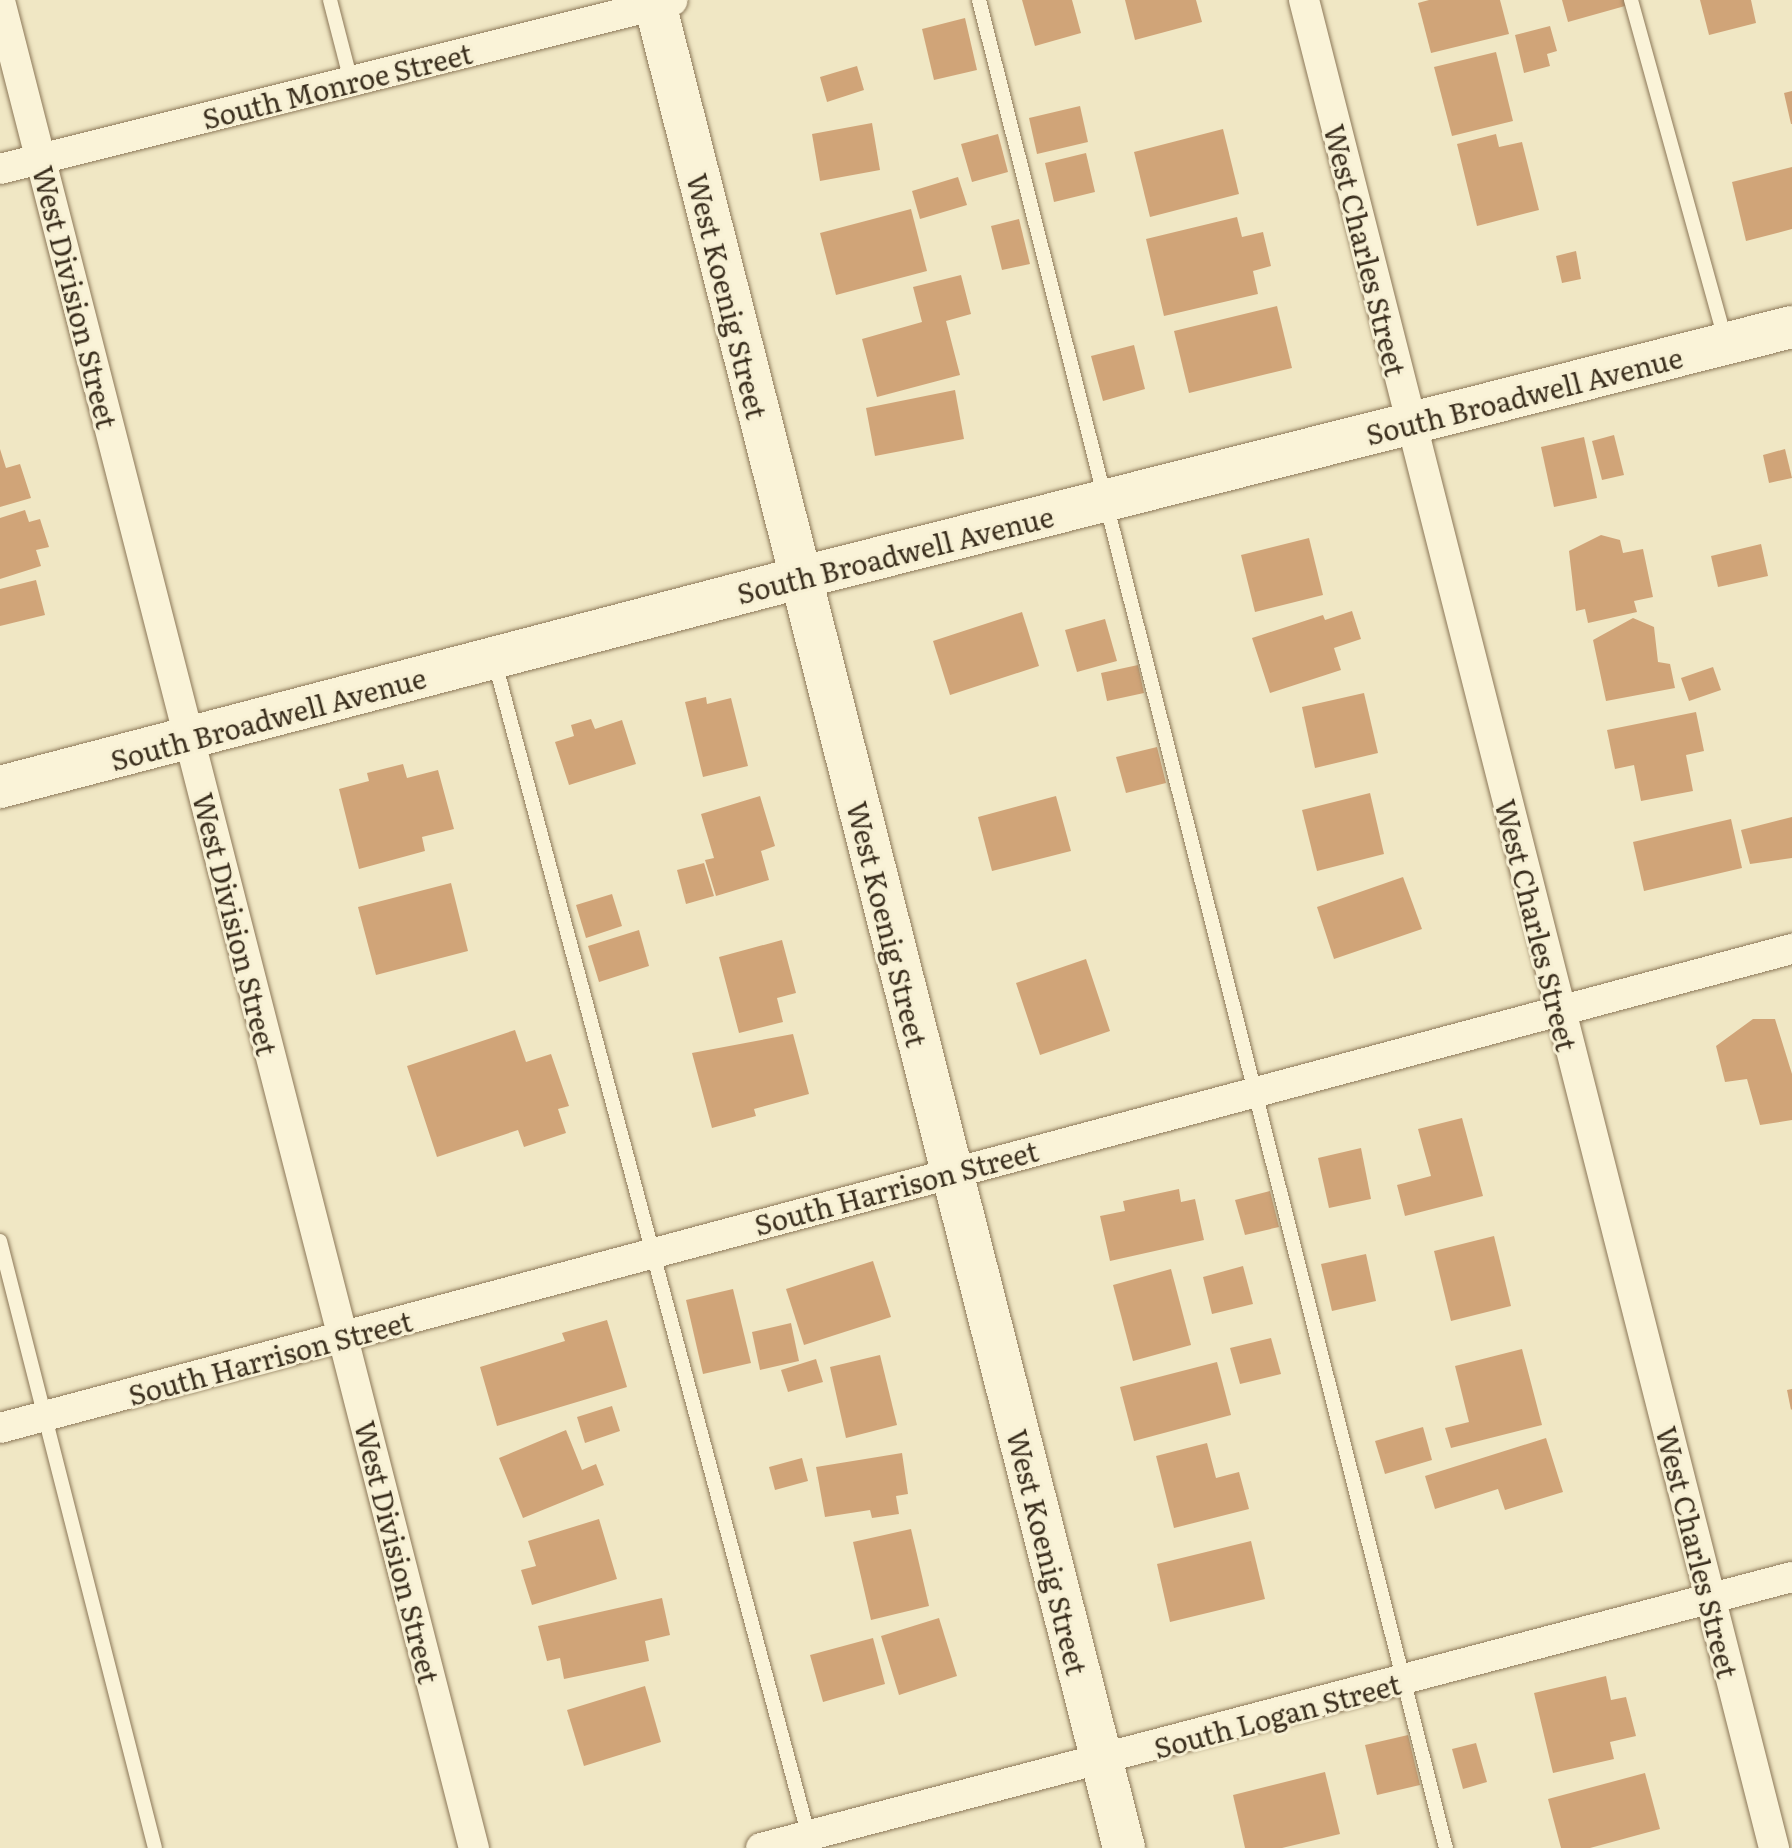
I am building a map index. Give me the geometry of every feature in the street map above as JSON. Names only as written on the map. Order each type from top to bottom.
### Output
[{"type":"street","name":"West Charles Street","points":[[1304,0],[1774,1848]]},
{"type":"street","name":"West Division Street","points":[[0,1],[474,1848]]},
{"type":"street","name":"South Monroe Street","points":[[0,169],[661,2]]},
{"type":"street","name":"West Koenig Street","points":[[661,2],[799,578],[1124,1848]]},
{"type":"street","name":"South Broadwell Avenue","points":[[0,787],[799,578],[1792,327]]},
{"type":"street","name":"South Harrison Street","points":[[0,1428],[343,1339],[1558,1008],[1792,949]]},
{"type":"street","name":"South Logan Street","points":[[761,1848],[810,1842],[1792,1577]]},
{"type":"lane","points":[[330,0],[351,81]]},
{"type":"lane","points":[[979,0],[1103,502],[1446,1848]]},
{"type":"lane","points":[[1631,0],[1726,344]]},
{"type":"lane","points":[[494,659],[810,1842]]},
{"type":"lane","points":[[0,1241],[155,1848]]},
{"type":"building","points":[[1022,0],[1072,0],[1081,33],[1035,46]]},
{"type":"building","points":[[1125,0],[1196,0],[1202,22],[1135,40]]},
{"type":"building","points":[[1429,0],[1500,0],[1509,34],[1431,53],[1418,3]]},
{"type":"building","points":[[1562,0],[1624,0],[1625,6],[1568,22]]},
{"type":"building","points":[[1700,0],[1751,0],[1756,23],[1709,35]]},
{"type":"building","points":[[965,18],[977,70],[934,80],[922,29]]},
{"type":"building","points":[[1550,26],[1557,51],[1547,54],[1550,66],[1524,73],[1515,35]]},
{"type":"building","points":[[1496,52],[1513,121],[1452,136],[1434,67]]},
{"type":"building","points":[[857,66],[864,90],[827,102],[820,77]]},
{"type":"building","points":[[1792,91],[1792,124],[1791,124],[1784,93]]},
{"type":"building","points":[[1080,106],[1088,142],[1037,154],[1029,118]]},
{"type":"building","points":[[872,123],[880,170],[820,181],[812,134]]},
{"type":"building","points":[[1223,129],[1239,194],[1150,217],[1134,152]]},
{"type":"building","points":[[998,134],[1008,172],[972,182],[961,144]]},
{"type":"building","points":[[1496,134],[1499,147],[1522,142],[1539,210],[1477,226],[1457,144]]},
{"type":"building","points":[[1086,153],[1095,192],[1054,202],[1045,163]]},
{"type":"building","points":[[1792,167],[1792,229],[1746,241],[1732,182]]},
{"type":"building","points":[[958,177],[967,205],[920,219],[912,191]]},
{"type":"building","points":[[911,209],[927,271],[836,295],[820,233]]},
{"type":"building","points":[[1237,217],[1242,237],[1263,232],[1271,266],[1253,271],[1258,294],[1164,316],[1146,239]]},
{"type":"building","points":[[1019,219],[1030,264],[1002,270],[991,226]]},
{"type":"building","points":[[1576,251],[1581,279],[1562,283],[1556,256]]},
{"type":"building","points":[[961,275],[971,314],[946,321],[960,375],[877,397],[862,339],[922,322],[913,287]]},
{"type":"building","points":[[1277,306],[1292,368],[1189,393],[1174,331]]},
{"type":"building","points":[[1134,345],[1145,389],[1103,401],[1091,356]]},
{"type":"building","points":[[955,390],[964,439],[875,456],[866,408]]},
{"type":"building","points":[[1614,435],[1624,475],[1602,480],[1592,441]]},
{"type":"building","points":[[1584,437],[1597,498],[1554,507],[1541,447]]},
{"type":"building","points":[[0,449],[6,468],[20,464],[31,498],[0,507]]},
{"type":"building","points":[[1785,449],[1792,478],[1769,483],[1763,455]]},
{"type":"building","points":[[25,510],[29,522],[40,519],[49,547],[36,550],[41,566],[0,579],[0,518]]},
{"type":"building","points":[[1601,535],[1620,540],[1623,553],[1643,549],[1653,597],[1634,601],[1637,612],[1588,623],[1585,609],[1576,611],[1569,551]]},
{"type":"building","points":[[1309,538],[1323,595],[1255,612],[1241,555]]},
{"type":"building","points":[[1761,544],[1768,576],[1718,587],[1711,556]]},
{"type":"building","points":[[36,580],[45,615],[0,626],[0,589]]},
{"type":"building","points":[[1352,611],[1361,639],[1334,648],[1341,670],[1270,693],[1252,638],[1323,615],[1325,620]]},
{"type":"building","points":[[1022,612],[1039,666],[950,695],[933,641]]},
{"type":"building","points":[[1633,618],[1654,627],[1658,662],[1670,664],[1675,688],[1606,701],[1593,640]]},
{"type":"building","points":[[1105,619],[1117,661],[1077,672],[1065,630]]},
{"type":"building","points":[[1138,665],[1144,693],[1107,701],[1101,673]]},
{"type":"building","points":[[1713,667],[1721,690],[1689,701],[1681,678]]},
{"type":"building","points":[[1364,693],[1378,753],[1315,768],[1302,707]]},
{"type":"building","points":[[706,697],[707,704],[731,698],[748,766],[703,777],[685,702]]},
{"type":"building","points":[[1696,712],[1704,751],[1686,755],[1693,791],[1641,801],[1634,765],[1615,769],[1607,730]]},
{"type":"building","points":[[591,719],[595,729],[622,720],[636,764],[569,785],[555,742],[574,736],[571,725]]},
{"type":"building","points":[[1157,747],[1166,783],[1126,793],[1116,757]]},
{"type":"building","points":[[403,764],[407,778],[438,770],[454,829],[422,837],[425,851],[359,869],[339,789],[369,781],[367,773]]},
{"type":"building","points":[[1370,793],[1384,854],[1317,871],[1302,810]]},
{"type":"building","points":[[760,796],[775,846],[761,851],[769,880],[716,896],[705,860],[714,858],[701,814]]},
{"type":"building","points":[[1056,796],[1071,851],[992,871],[978,817]]},
{"type":"building","points":[[1792,817],[1792,858],[1750,864],[1741,830]]},
{"type":"building","points":[[1731,819],[1742,868],[1644,891],[1633,842]]},
{"type":"building","points":[[704,863],[714,896],[686,904],[677,870]]},
{"type":"building","points":[[1403,877],[1422,929],[1334,959],[1317,907]]},
{"type":"building","points":[[451,883],[468,951],[376,975],[358,907]]},
{"type":"building","points":[[612,894],[622,926],[586,938],[576,905]]},
{"type":"building","points":[[639,930],[649,966],[599,982],[588,946]]},
{"type":"building","points":[[782,940],[796,993],[777,998],[783,1022],[739,1033],[719,957]]},
{"type":"building","points":[[1086,959],[1110,1031],[1040,1055],[1016,983]]},
{"type":"building","points":[[1753,1019],[1775,1019],[1792,1074],[1792,1120],[1760,1125],[1747,1079],[1725,1082],[1716,1046]]},
{"type":"building","points":[[515,1030],[526,1062],[551,1054],[569,1106],[558,1109],[566,1133],[524,1147],[518,1130],[437,1157],[407,1066]]},
{"type":"building","points":[[793,1034],[809,1094],[754,1109],[756,1116],[712,1128],[692,1053]]},
{"type":"building","points":[[1462,1118],[1483,1196],[1405,1216],[1397,1185],[1431,1176],[1418,1129]]},
{"type":"building","points":[[1361,1148],[1371,1199],[1329,1208],[1318,1158]]},
{"type":"building","points":[[1179,1189],[1181,1202],[1195,1199],[1204,1240],[1110,1261],[1100,1216],[1125,1211],[1123,1201]]},
{"type":"building","points":[[1270,1191],[1279,1227],[1245,1235],[1235,1200]]},
{"type":"building","points":[[1494,1236],[1511,1306],[1451,1321],[1434,1251]]},
{"type":"building","points":[[1366,1254],[1376,1301],[1332,1311],[1321,1264]]},
{"type":"building","points":[[873,1261],[891,1317],[804,1345],[786,1289]]},
{"type":"building","points":[[1243,1266],[1253,1304],[1212,1314],[1203,1277]]},
{"type":"building","points":[[1171,1269],[1191,1345],[1133,1361],[1113,1285]]},
{"type":"building","points":[[733,1289],[751,1363],[703,1374],[686,1300]]},
{"type":"building","points":[[607,1320],[627,1387],[497,1426],[480,1367],[565,1341],[562,1333]]},
{"type":"building","points":[[791,1323],[799,1361],[760,1370],[752,1332]]},
{"type":"building","points":[[1271,1338],[1281,1374],[1240,1384],[1230,1348]]},
{"type":"building","points":[[1522,1349],[1542,1425],[1451,1448],[1445,1428],[1469,1422],[1455,1366]]},
{"type":"building","points":[[880,1355],[897,1425],[846,1438],[830,1367]]},
{"type":"building","points":[[816,1359],[823,1382],[788,1392],[781,1370]]},
{"type":"building","points":[[1217,1362],[1231,1415],[1134,1441],[1120,1387]]},
{"type":"building","points":[[1792,1389],[1792,1409],[1791,1410],[1787,1390]]},
{"type":"building","points":[[612,1406],[620,1431],[585,1443],[577,1417]]},
{"type":"building","points":[[1423,1427],[1432,1460],[1385,1474],[1375,1441]]},
{"type":"building","points":[[566,1430],[582,1470],[596,1464],[604,1485],[523,1518],[499,1458]]},
{"type":"building","points":[[1546,1438],[1563,1492],[1505,1510],[1498,1489],[1435,1509],[1425,1476]]},
{"type":"building","points":[[1207,1443],[1216,1478],[1239,1472],[1249,1509],[1174,1528],[1156,1456]]},
{"type":"building","points":[[902,1453],[908,1494],[896,1496],[899,1514],[872,1518],[870,1510],[825,1517],[816,1467]]},
{"type":"building","points":[[802,1458],[808,1481],[775,1490],[769,1467]]},
{"type":"building","points":[[599,1519],[617,1579],[532,1605],[521,1570],[536,1566],[528,1541]]},
{"type":"building","points":[[911,1529],[929,1606],[871,1620],[853,1542]]},
{"type":"building","points":[[1251,1541],[1265,1599],[1170,1622],[1157,1564]]},
{"type":"building","points":[[662,1598],[670,1635],[645,1641],[649,1661],[564,1679],[560,1658],[547,1661],[538,1626]]},
{"type":"building","points":[[939,1618],[957,1676],[899,1695],[881,1636]]},
{"type":"building","points":[[873,1638],[885,1684],[823,1702],[810,1655]]},
{"type":"building","points":[[1606,1676],[1611,1700],[1626,1697],[1636,1736],[1610,1742],[1614,1759],[1553,1773],[1534,1693]]},
{"type":"building","points":[[645,1686],[661,1742],[584,1766],[567,1710]]},
{"type":"building","points":[[1408,1735],[1420,1785],[1377,1795],[1365,1745]]},
{"type":"building","points":[[1476,1743],[1487,1782],[1463,1789],[1452,1749]]},
{"type":"building","points":[[1325,1772],[1340,1834],[1282,1848],[1245,1848],[1233,1795]]},
{"type":"building","points":[[1645,1773],[1660,1829],[1590,1848],[1561,1848],[1548,1799]]}]
